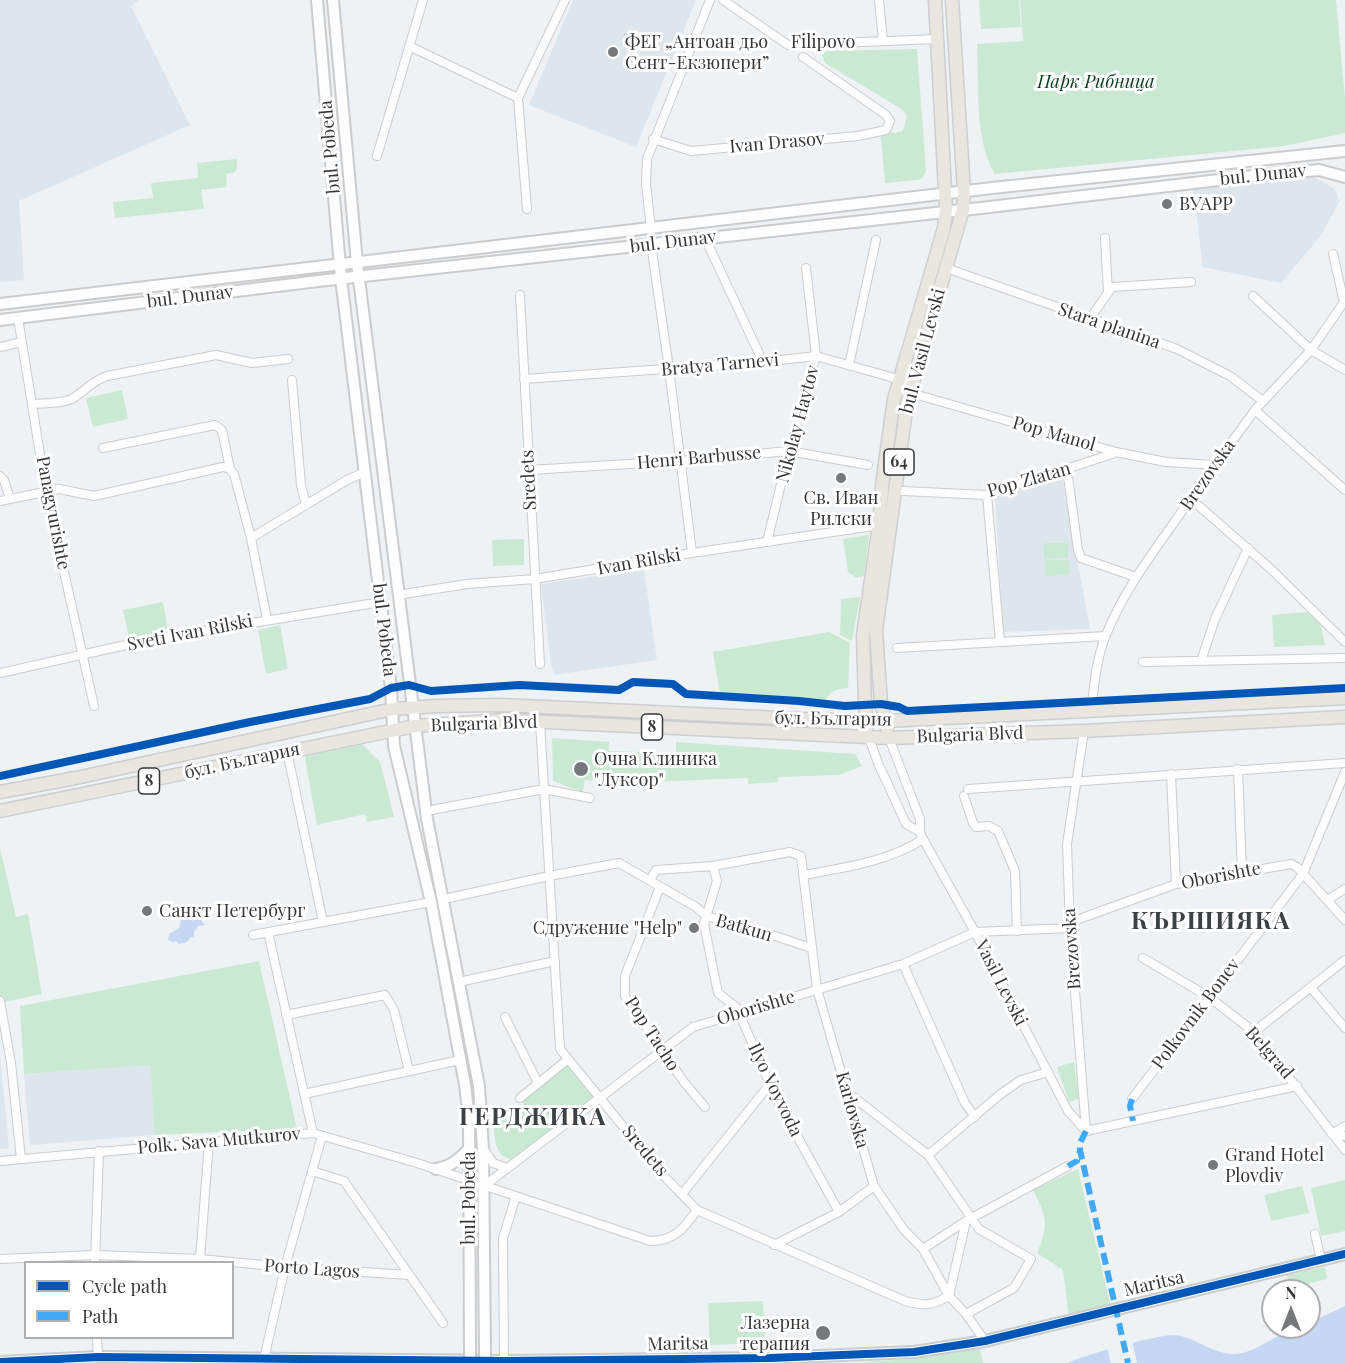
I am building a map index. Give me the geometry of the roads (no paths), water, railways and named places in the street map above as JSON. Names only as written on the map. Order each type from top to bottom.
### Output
[{"type":"main road","name":"bul. Pobeda","points":[[317,0],[341,278],[381,602],[393,709],[394,746],[431,902],[469,1118],[470,1357]]},
{"type":"main road","name":"bul. Pobeda","points":[[333,0],[357,263],[412,707],[426,811],[479,1086],[484,1186],[485,1357]]},
{"type":"main road","name":"bul. Vasil Levski","points":[[889,738],[881,704],[876,630],[885,524],[885,464],[898,384],[944,228],[946,210],[935,0]]},
{"type":"main road","name":"bul. Vasil Levski","points":[[869,738],[866,721],[863,635],[911,387],[963,209],[964,192],[952,0]]},
{"type":"main road","name":"bul. Dunav","points":[[0,304],[946,194],[1345,151]]},
{"type":"main road","name":"bul. Dunav","points":[[0,320],[341,278],[1310,170],[1345,177]]},
{"type":"main road","name":"бул. България","points":[[393,709],[502,705],[886,721],[1345,698]]},
{"type":"main road","name":"8","points":[[0,792],[76,778],[393,709]]},
{"type":"main road","name":"Bulgaria Blvd","points":[[415,726],[503,720],[889,738],[1084,731],[1345,717]]},
{"type":"main road","name":"бул. България","points":[[0,811],[415,726]]},
{"type":"main road","points":[[436,1169],[456,1163],[469,1149]]},
{"type":"main road","name":"Maritsa","points":[[0,1362],[98,1357],[504,1361],[770,1358],[914,1352],[985,1341],[1345,1254]]},
{"type":"street","points":[[377,156],[423,0]]},
{"type":"street","points":[[527,210],[518,98],[565,0]]},
{"type":"street","points":[[651,229],[646,184],[647,159],[710,0]]},
{"type":"street","name":"Filipovo","points":[[723,0],[788,45],[937,39]]},
{"type":"street","points":[[879,0],[883,41]]},
{"type":"street","points":[[409,46],[518,98]]},
{"type":"street","name":"Filipovo","points":[[803,57],[886,116]]},
{"type":"street","name":"Ivan Drasov","points":[[653,139],[691,151],[858,136],[886,130],[890,126],[890,121],[886,116]]},
{"type":"street","points":[[705,238],[763,362]]},
{"type":"street","points":[[1105,238],[1108,294]]},
{"type":"street","points":[[849,365],[876,240]]},
{"type":"street","points":[[651,244],[692,553]]},
{"type":"street","name":"Brezovska","points":[[1090,712],[1105,636],[1136,577],[1191,499],[1207,472],[1215,465],[1255,410],[1311,350],[1344,304],[1334,254]]},
{"type":"street","name":"Nikolay Haytov","points":[[767,542],[789,451],[816,356],[806,268]]},
{"type":"street","name":"Stara planina","points":[[946,268],[1177,349],[1230,376],[1263,401]]},
{"type":"street","points":[[1089,320],[1112,287],[1191,282]]},
{"type":"street","name":"Sredets","points":[[520,295],[540,664]]},
{"type":"street","points":[[1253,296],[1311,350],[1345,370]]},
{"type":"street","name":"Panagyurishte","points":[[18,318],[46,491],[94,706]]},
{"type":"street","points":[[0,347],[22,342]]},
{"type":"street","points":[[33,404],[74,398],[99,378],[216,355],[252,363],[288,359]]},
{"type":"street","name":"Bratya Tarnevi","points":[[524,379],[763,362],[816,356],[849,365],[898,384]]},
{"type":"street","points":[[292,380],[301,484],[306,505]]},
{"type":"street","name":"Pop Manol","points":[[898,384],[1116,452],[1166,462],[1215,465]]},
{"type":"street","points":[[1255,410],[1345,490]]},
{"type":"street","points":[[103,448],[215,425],[222,430],[230,469],[234,474],[251,538],[267,619]]},
{"type":"street","name":"Henri Barbusse","points":[[529,470],[679,461],[789,451],[868,465]]},
{"type":"street","name":"Pop Zlatan","points":[[903,491],[987,495],[1116,452]]},
{"type":"street","points":[[0,501],[59,489],[94,496],[223,467],[230,469]]},
{"type":"street","points":[[1067,469],[1081,558],[1136,577]]},
{"type":"street","points":[[251,538],[347,480],[365,472]]},
{"type":"street","points":[[0,476],[4,480],[10,499]]},
{"type":"street","points":[[987,495],[1000,642]]},
{"type":"street","points":[[1191,499],[1248,548],[1345,642]]},
{"type":"street","name":"Ivan Rilski","points":[[398,595],[467,584],[535,579],[885,524]]},
{"type":"street","points":[[1201,661],[1215,619],[1248,548]]},
{"type":"street","name":"Sveti Ivan Rilski","points":[[0,673],[148,640],[381,602]]},
{"type":"street","points":[[897,648],[1105,636]]},
{"type":"street","points":[[1143,662],[1345,658]]},
{"type":"street","name":"Sredets","points":[[540,722],[560,1049],[567,1060],[661,1173],[697,1210],[905,1300],[922,1305],[936,1303],[949,1296]]},
{"type":"street","name":"Brezovska","points":[[1084,731],[1067,844],[1070,926],[1086,1131]]},
{"type":"street","name":"Vasil Levski","points":[[869,738],[906,824],[921,836],[975,932],[1068,1111],[1086,1131]]},
{"type":"street","name":"Vasil Levski","points":[[889,738],[920,819],[921,836]]},
{"type":"street","points":[[287,751],[323,922]]},
{"type":"street","points":[[1017,931],[1015,871],[998,831],[989,826],[976,827],[973,824],[966,793],[1076,781],[1345,763]]},
{"type":"street","points":[[1238,770],[1242,872]]},
{"type":"street","name":"Polkovnik Bonev","points":[[1132,1098],[1303,874],[1345,772]]},
{"type":"street","points":[[1170,774],[1176,884]]},
{"type":"street","points":[[426,811],[544,789],[590,798]]},
{"type":"street","points":[[804,875],[845,867],[910,848],[921,836]]},
{"type":"street","name":"Karlovska","points":[[713,866],[790,852],[801,856],[817,989],[874,1186],[904,1230],[923,1249],[949,1296],[966,1314],[985,1341]]},
{"type":"street","name":"Batkun","points":[[549,876],[620,863],[696,908],[705,916],[745,926],[811,948]]},
{"type":"street","name":"Oborishte","points":[[484,1186],[693,1028],[903,964],[975,932],[1070,926],[1079,919],[1176,884],[1242,872],[1291,864],[1303,874]]},
{"type":"street","points":[[650,880],[656,870],[713,866]]},
{"type":"street","name":"Ilyo Voyvoda","points":[[713,866],[717,881],[704,924],[717,993],[740,1014],[769,1085],[839,1212]]},
{"type":"street","points":[[1303,874],[1345,920]]},
{"type":"street","points":[[444,899],[549,876]]},
{"type":"street","name":"Pop Tacho","points":[[660,886],[625,976],[625,996],[684,1082],[705,1107]]},
{"type":"street","points":[[1327,900],[1345,889]]},
{"type":"street","points":[[253,935],[431,902]]},
{"type":"street","points":[[268,932],[313,1133]]},
{"type":"street","name":"Belgrad","points":[[1143,958],[1209,997],[1254,1032],[1345,1150]]},
{"type":"street","points":[[1254,1032],[1345,960]]},
{"type":"street","points":[[459,982],[555,961]]},
{"type":"street","points":[[903,964],[965,1103],[975,1117]]},
{"type":"street","points":[[1311,988],[1345,1028]]},
{"type":"street","points":[[286,1015],[385,995],[394,1010],[409,1071]]},
{"type":"street","points":[[0,1001],[21,1158]]},
{"type":"street","points":[[506,1017],[538,1083]]},
{"type":"street","points":[[304,1094],[460,1060]]},
{"type":"street","points":[[520,1098],[567,1060]]},
{"type":"street","points":[[928,1155],[1002,1093],[1021,1080],[1048,1072]]},
{"type":"street","points":[[682,1194],[769,1085]]},
{"type":"street","points":[[1086,1131],[1297,1086]]},
{"type":"street","points":[[847,1092],[928,1155],[969,1220],[979,1229],[1031,1259],[1014,1288],[966,1314]]},
{"type":"street","points":[[1332,1134],[1345,1126]]},
{"type":"street","name":"Polk. Sava Mutkurov","points":[[0,1161],[313,1133],[436,1169],[650,1240],[663,1241],[675,1235],[686,1226],[697,1210]]},
{"type":"street","points":[[1332,1134],[1345,1136]]},
{"type":"street","points":[[264,1359],[285,1267],[322,1136]]},
{"type":"street","points":[[200,1259],[209,1142]]},
{"type":"street","points":[[483,1149],[493,1163],[507,1168]]},
{"type":"street","points":[[95,1259],[99,1151]]},
{"type":"street","points":[[923,1249],[969,1220],[1068,1166]]},
{"type":"street","points":[[312,1171],[344,1181],[443,1323]]},
{"type":"street","points":[[774,1245],[839,1212],[874,1186]]},
{"type":"street","points":[[504,1361],[504,1238],[516,1196]]},
{"type":"street","points":[[949,1296],[969,1220]]},
{"type":"street","points":[[1315,1234],[1321,1260]]},
{"type":"street","name":"Porto Lagos","points":[[0,1259],[200,1259],[221,1261]]},
{"type":"street","name":"Porto Lagos","points":[[234,1262],[409,1275]]},
{"type":"street","points":[[98,1339],[98,1357]]},
{"type":"water","points":[[196,909],[202,911],[200,919],[205,925],[198,926],[194,932],[194,938],[191,937],[187,942],[179,944],[168,940],[169,934],[179,928],[181,920],[188,911]]},
{"type":"water","points":[[1345,1306],[1345,1363],[1068,1363],[1088,1355],[1167,1335],[1183,1336],[1228,1354],[1254,1349],[1273,1339],[1321,1339],[1321,1317]]},
{"type":"place","name":"ФЕГ „Антоан дьо Сент-Екзюпери”","points":[[613,52]]},
{"type":"place","name":"ВУАРР","points":[[1167,204]]},
{"type":"place","name":"Св. Иван Рилски","points":[[841,478]]},
{"type":"place","name":"Очна Клиника \"Луксор\"","points":[[581,769]]},
{"type":"place","name":"Санкт Петербург","points":[[147,911]]},
{"type":"place","name":"Сдружение \"Help\"","points":[[694,928]]},
{"type":"place","name":"Grand Hotel Plovdiv","points":[[1213,1165]]},
{"type":"place","name":"Лазерна терапия","points":[[823,1333]]},
{"type":"district","name":"КЪРШИЯКА","points":[[1211,922]]},
{"type":"district","name":"ГЕРДЖИКА","points":[[533,1118]]},
{"type":"park label","name":"Парк Рибница","points":[[1096,82]]}]
